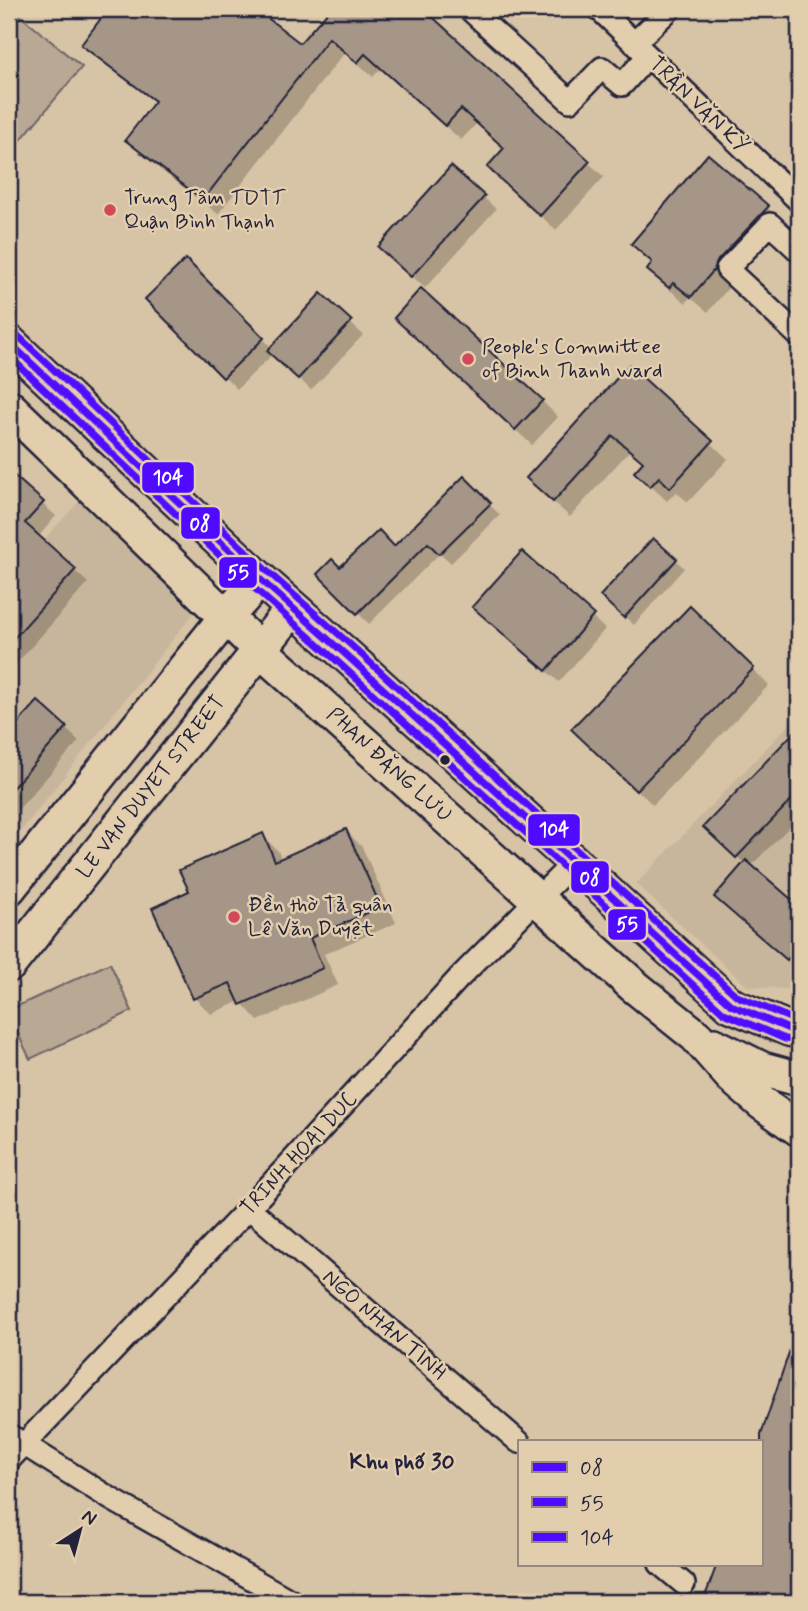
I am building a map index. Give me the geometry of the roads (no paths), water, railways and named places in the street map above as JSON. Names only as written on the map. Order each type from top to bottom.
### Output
[{"type":"main road","points":[[9,342],[260,579],[731,1005],[799,1031]]},
{"type":"main road","name":"PHAN ĐĂNG LƯU","points":[[9,407],[259,649],[634,986],[696,1036],[762,1069],[799,1079]]},
{"type":"main road","points":[[9,888],[226,617],[260,579]]},
{"type":"main road","name":"LE VAN DUYET STREET","points":[[9,965],[293,608]]},
{"type":"main road","points":[[731,1005],[799,1012]]},
{"type":"main road","points":[[696,1036],[732,1077],[762,1103],[799,1129]]},
{"type":"street","points":[[468,9],[570,101],[602,68],[622,85],[641,49],[670,9]]},
{"type":"street","name":"TRẦN VĂN KỶ","points":[[599,9],[796,191]]},
{"type":"street","points":[[799,251],[770,224],[727,269],[799,336]]},
{"type":"street","name":"TRINH HOAI DUC","points":[[13,1446],[249,1208],[459,978],[573,862]]},
{"type":"street","name":"NGO NHAN TINH","points":[[249,1208],[518,1441]]},
{"type":"street","points":[[13,1446],[293,1602]]},
{"type":"street","points":[[662,1566],[684,1584]]},
{"type":"place","name":"Trung Tâm TDTT Quận Bình Thạnh","points":[[110,210]]},
{"type":"place","name":"People's Committee of Binh Thanh ward","points":[[468,359]]},
{"type":"place","name":"Đền thờ Tả quân Lê Văn Duyệt","points":[[234,917]]},
{"type":"district","name":"Khu phố 30","points":[[402,1463]]}]
